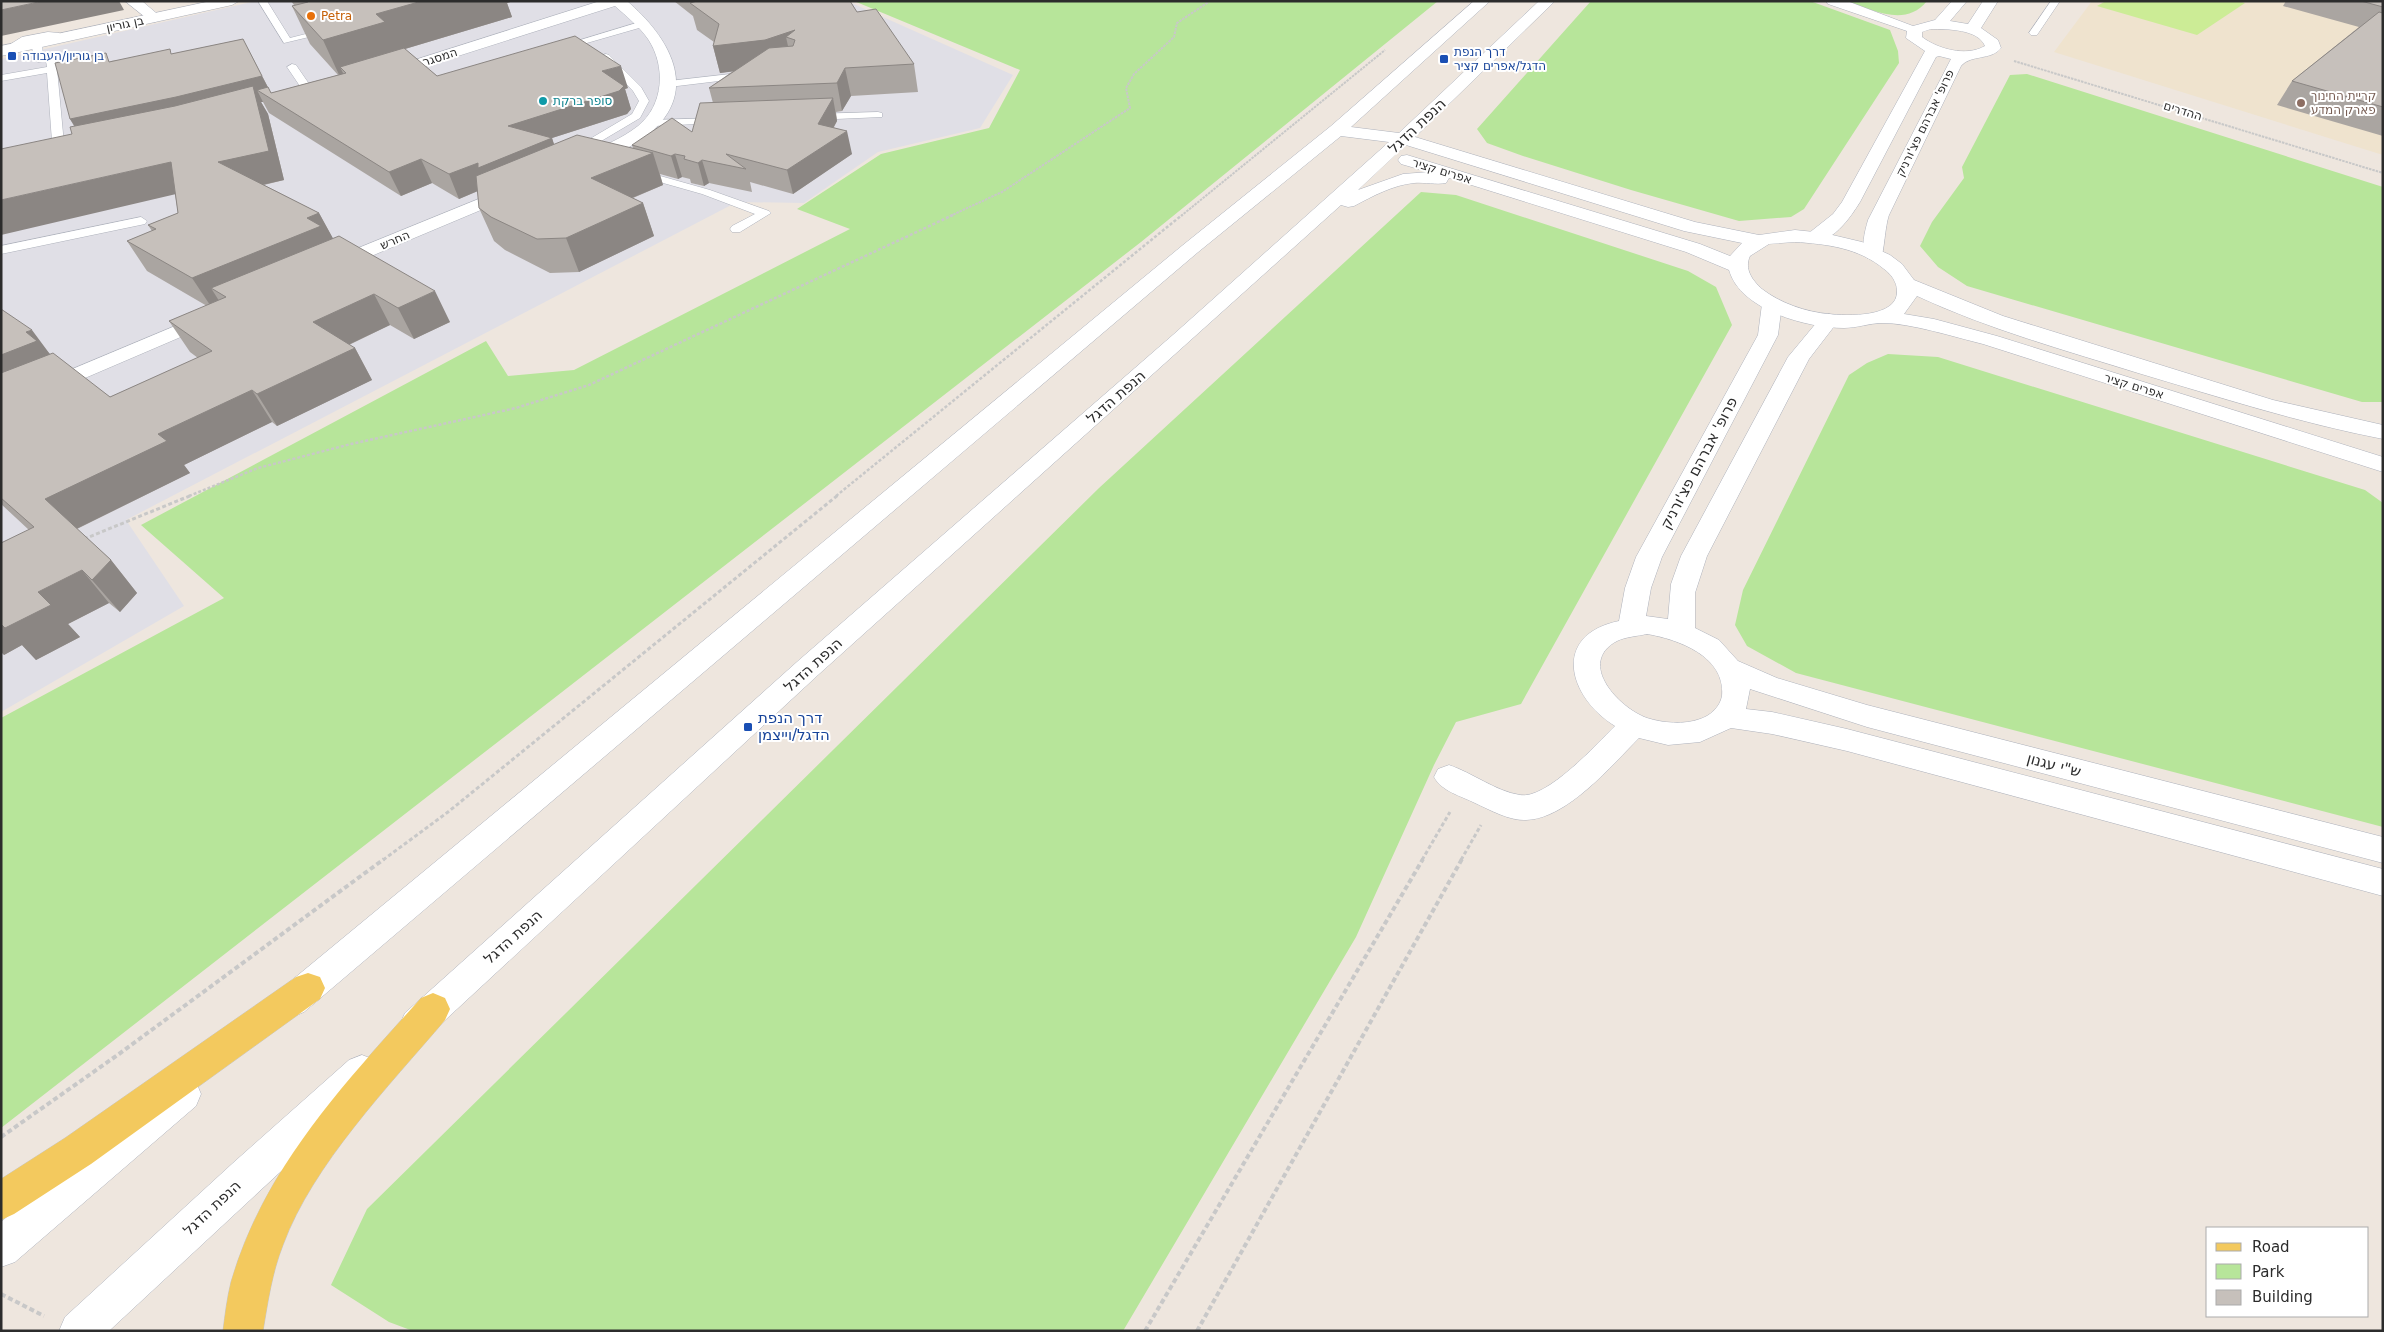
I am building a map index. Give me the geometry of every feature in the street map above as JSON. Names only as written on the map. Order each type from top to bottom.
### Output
[{"type":"main road","points":[[1,1201],[78,1151],[308,988]]},
{"type":"main road","points":[[243,1331],[252,1278],[268,1229],[296,1178],[336,1123],[433,1009]]},
{"type":"street","points":[[132,1],[156,18]]},
{"type":"street","name":"בן גוריון","points":[[7,50],[232,1]]},
{"type":"street","points":[[567,162],[597,161],[654,121],[666,101],[669,84],[659,44],[643,24],[617,1]]},
{"type":"street","name":"המסגר","points":[[367,79],[617,1]]},
{"type":"street","points":[[1,1248],[308,988],[1183,255],[1338,130],[1484,1]]},
{"type":"street","name":"הנפת הדגל","points":[[66,1326],[246,1176],[433,1009],[807,669],[1314,221],[1459,88],[1548,1]]},
{"type":"street","points":[[1833,1],[1907,27]]},
{"type":"street","points":[[1939,25],[1960,1]]},
{"type":"street","points":[[1972,30],[1991,1]]},
{"type":"street","points":[[1939,25],[1972,30],[1982,34],[1993,43],[1993,48],[1974,54],[1936,50],[1919,42],[1913,34],[1921,27],[1939,25]]},
{"type":"street","name":"פרופ' אברהם פצ'ורניק","points":[[1816,237],[1840,218],[1851,202],[1930,55],[1936,50]]},
{"type":"street","name":"פרופ' אברהם פצ'ורניק","points":[[1874,254],[1872,241],[1875,225],[1882,209],[1954,65],[1960,59],[1974,54]]},
{"type":"street","points":[[1459,88],[1443,115],[1447,132],[1481,157],[1535,179]]},
{"type":"street","name":"אפרים קציר","points":[[1338,130],[1396,146],[1535,179],[1691,227],[1759,241]]},
{"type":"street","name":"אפרים קציר","points":[[1396,146],[1508,191],[1692,248],[1737,266]]},
{"type":"street","points":[[40,159],[78,151]]},
{"type":"street","points":[[1314,221],[1374,187],[1399,178],[1435,178],[1508,191]]},
{"type":"street","name":"החרש","points":[[315,274],[532,182]]},
{"type":"street","points":[[1795,236],[1816,237],[1846,243],[1874,254],[1900,273],[1906,284],[1908,294],[1904,303],[1895,311],[1882,317],[1858,321],[1829,320],[1803,315],[1772,304],[1746,285],[1739,275],[1737,266],[1739,256],[1746,248],[1759,241],[1795,236]]},
{"type":"street","name":"אפרים קציר","points":[[1906,284],[1949,304],[2029,332],[2296,414],[2383,432]]},
{"type":"street","name":"פרופ' אברהם פצ'ורניק","points":[[1631,626],[1638,588],[1649,557],[1768,335],[1772,304]]},
{"type":"street","points":[[1,407],[233,308]]},
{"type":"street","name":"אפרים קציר","points":[[1882,317],[1934,325],[1990,340],[2383,465]]},
{"type":"street","points":[[1682,632],[1680,605],[1684,581],[1694,556],[1798,358],[1829,320]]},
{"type":"street","points":[[1631,626],[1656,626],[1682,632],[1701,642],[1717,654],[1730,669],[1736,686],[1735,702],[1727,717],[1713,727],[1694,732],[1672,734],[1634,725],[1602,703],[1590,686],[1585,670],[1587,654],[1596,640],[1611,631],[1631,626]]},
{"type":"street","name":"ש\"י עגנון","points":[[1730,669],[1768,686],[1867,716],[2383,850]]},
{"type":"street","name":"ש\"י עגנון","points":[[1727,717],[1772,723],[1847,740],[2383,884]]},
{"type":"street","points":[[1458,780],[1527,808],[1545,802],[1576,781],[1634,725]]},
{"type":"lane","points":[[262,1],[287,40],[330,31]]},
{"type":"lane","points":[[2034,33],[2056,1]]},
{"type":"lane","points":[[546,52],[643,24]]},
{"type":"lane","points":[[7,50],[22,41],[42,35],[62,38]]},
{"type":"lane","points":[[555,59],[592,48],[582,41]]},
{"type":"lane","points":[[37,43],[38,59],[51,58],[59,155]]},
{"type":"lane","points":[[567,162],[636,116],[644,101],[637,89],[620,70],[600,53]]},
{"type":"lane","points":[[292,67],[312,95]]},
{"type":"lane","points":[[1,78],[52,69]]},
{"type":"lane","points":[[669,84],[756,74]]},
{"type":"lane","points":[[799,118],[878,115]]},
{"type":"lane","points":[[654,121],[730,120]]},
{"type":"lane","points":[[624,169],[706,192],[765,213],[736,229]]},
{"type":"lane","points":[[1,250],[141,221]]},
{"type":"path","points":[[81,540],[258,468],[351,444],[516,408],[589,385],[1002,192],[1130,108],[1126,88],[1134,74],[1174,37],[1177,23],[1210,1]]},
{"type":"path","points":[[1,1137],[119,1054],[448,812],[1389,46]]},
{"type":"path","name":"ההדרים","points":[[1974,54],[2030,65],[2383,173]]},
{"type":"path","points":[[1145,1331],[1458,780]]},
{"type":"path","points":[[1197,1331],[1496,797]]},
{"type":"path","points":[[1,1294],[66,1326]]},
{"type":"shaded area","points":[[256,1],[847,1],[1013,75],[980,128],[878,152],[804,203],[737,202],[126,520],[184,606],[1,712],[1,59]]},
{"type":"shaded area","name":"קריית החינוך פארק המדע","points":[[2092,1],[2383,1],[2383,155],[2054,52]]},
{"type":"green space","points":[[854,1],[1438,1],[1141,242],[1,1128],[1,718],[224,598],[141,525],[486,341],[508,376],[574,370],[850,229],[797,209],[881,154],[989,128],[1020,70]]},
{"type":"green space","points":[[1591,1],[1810,1],[1890,30],[1898,51],[1899,63],[1804,209],[1791,217],[1739,221],[1523,156],[1487,143],[1477,129]]},
{"type":"green space","points":[[1846,1],[1927,1],[1909,14],[1899,15],[1878,12]]},
{"type":"green space","points":[[2106,1],[2238,1],[2245,3],[2197,35],[2097,6]]},
{"type":"green space","points":[[2027,74],[2383,187],[2383,402],[2362,402],[1967,286],[1938,267],[1920,246],[1932,222],[1964,178],[1962,167],[2010,75]]},
{"type":"green space","points":[[1421,192],[1456,195],[1688,271],[1716,287],[1732,325],[1521,704],[1456,722],[1434,765],[1356,937],[1123,1331],[413,1331],[389,1322],[331,1285],[367,1209],[1099,488]]},
{"type":"green space","points":[[1888,354],[1938,357],[2365,490],[2383,503],[2383,827],[1796,673],[1747,646],[1735,625],[1743,590],[1849,375],[1867,363]]},
{"type":"building","points":[[1,1],[43,1],[1,10]]},
{"type":"building","points":[[308,1],[422,1],[376,14],[385,22],[323,40],[292,6]]},
{"type":"building","points":[[697,1],[850,1],[857,12],[876,9],[914,64],[845,68],[837,83],[709,88],[769,48],[793,46],[795,40],[786,37],[795,30],[765,40],[713,46],[719,24],[690,3]]},
{"type":"building","points":[[2361,1],[2383,1],[2383,7]]},
{"type":"building","points":[[2379,12],[2383,13],[2383,107],[2292,81]]},
{"type":"building","points":[[575,36],[621,66],[602,71],[624,86],[619,91],[508,126],[552,138],[478,168],[478,163],[449,174],[421,159],[389,172],[257,90],[268,87],[271,93],[346,73],[340,67],[404,48],[437,76]]},
{"type":"building","points":[[243,39],[262,76],[176,97],[70,119],[55,63],[106,53],[109,62],[170,49],[171,54]]},
{"type":"building","points":[[253,86],[269,151],[218,162],[319,213],[307,218],[321,226],[192,278],[127,241],[156,229],[148,225],[178,213],[171,162],[1,200],[1,149],[72,134],[70,127],[175,106]]},
{"type":"building","points":[[833,98],[818,124],[847,131],[787,170],[726,154],[746,169],[702,160],[698,163],[684,159],[685,156],[675,154],[671,156],[632,145],[672,118],[692,132],[700,103]]},
{"type":"building","points":[[577,135],[653,153],[591,178],[643,203],[566,238],[537,239],[491,217],[479,208],[476,176]]},
{"type":"building","points":[[339,236],[435,291],[398,308],[374,294],[313,322],[355,348],[257,394],[252,390],[158,434],[167,441],[45,499],[111,560],[92,580],[82,570],[38,592],[51,605],[5,628],[1,624],[1,543],[34,527],[1,498],[1,373],[53,353],[110,397],[212,351],[169,321],[226,297],[211,288]]},
{"type":"building","points":[[1,309],[32,330],[26,332],[37,341],[1,355]]},
{"type":"place","name":"Petra","points":[[311,16]]},
{"type":"place","name":"בן גוריון/העבודה","points":[[12,56]]},
{"type":"place","name":"דרך הנפת הדגל/אפרים קציר","points":[[1444,59]]},
{"type":"place","name":"סופר ברקת","points":[[543,101]]},
{"type":"place","name":"קריית החינוך פארק המדע","points":[[2301,103]]},
{"type":"place","name":"דרך הנפת הדגל/וייצמן","points":[[748,727]]}]
